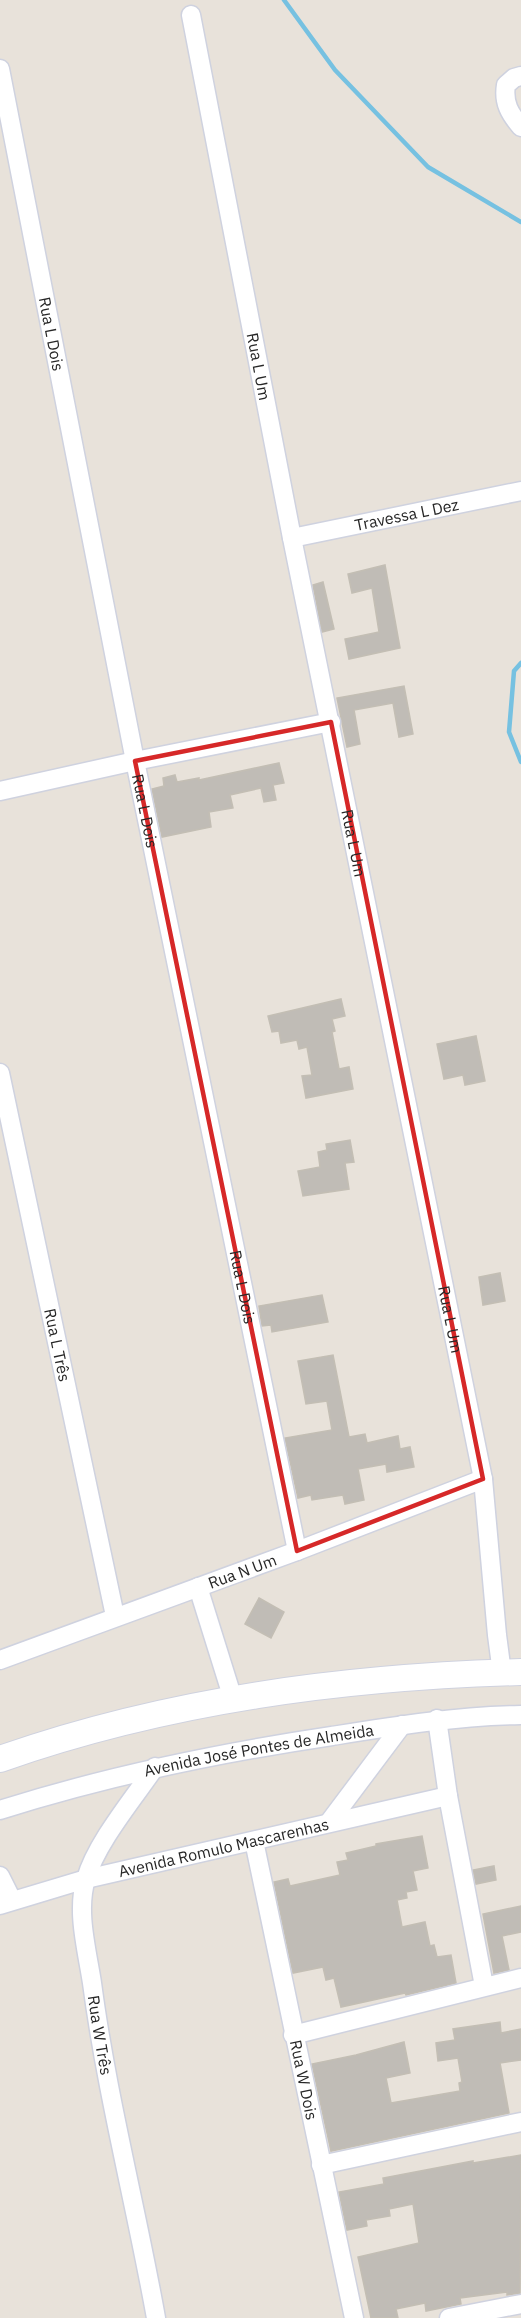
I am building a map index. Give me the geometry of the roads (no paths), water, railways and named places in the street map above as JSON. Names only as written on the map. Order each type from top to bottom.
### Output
[{"type":"street","name":"Rua L Um","points":[[191,15],[292,538],[483,1479],[497,1635],[512,1672]]},
{"type":"street","name":"Rua L Dois","points":[[0,69],[135,761],[297,1551]]},
{"type":"street","points":[[521,76],[514,78],[506,85],[505,99],[510,114],[521,127]]},
{"type":"street","name":"Travessa L Dez","points":[[292,538],[521,491]]},
{"type":"street","points":[[0,791],[330,722]]},
{"type":"street","name":"Rua L Três","points":[[0,1073],[116,1616]]},
{"type":"street","name":"Rua N Um","points":[[0,1660],[297,1551],[483,1479]]},
{"type":"street","points":[[198,1587],[233,1699]]},
{"type":"street","points":[[0,1759],[115,1724],[233,1699],[309,1686],[375,1679],[512,1672]]},
{"type":"street","name":"Avenida José Pontes de Almeida","points":[[0,1810],[155,1767],[285,1743],[437,1719],[521,1714]]},
{"type":"street","points":[[437,1719],[448,1796],[484,1986]]},
{"type":"street","points":[[330,1821],[402,1725]]},
{"type":"street","name":"Rua W Três","points":[[155,1767],[102,1844],[86,1879],[83,1906],[101,2053],[156,2318]]},
{"type":"street","name":"Avenida Romulo Mascarenhas","points":[[6,1902],[86,1879],[254,1841],[330,1821],[448,1796]]},
{"type":"street","name":"Rua W Dois","points":[[254,1841],[354,2318]]},
{"type":"street","points":[[0,1876],[6,1902]]},
{"type":"street","points":[[293,2035],[521,1978]]},
{"type":"street","points":[[321,2165],[521,2122]]},
{"type":"street","points":[[449,2318],[521,2304]]},
{"type":"waterway","points":[[284,0],[335,70],[428,167],[521,222]]},
{"type":"waterway","points":[[521,663],[514,671],[509,732],[521,762]]}]
